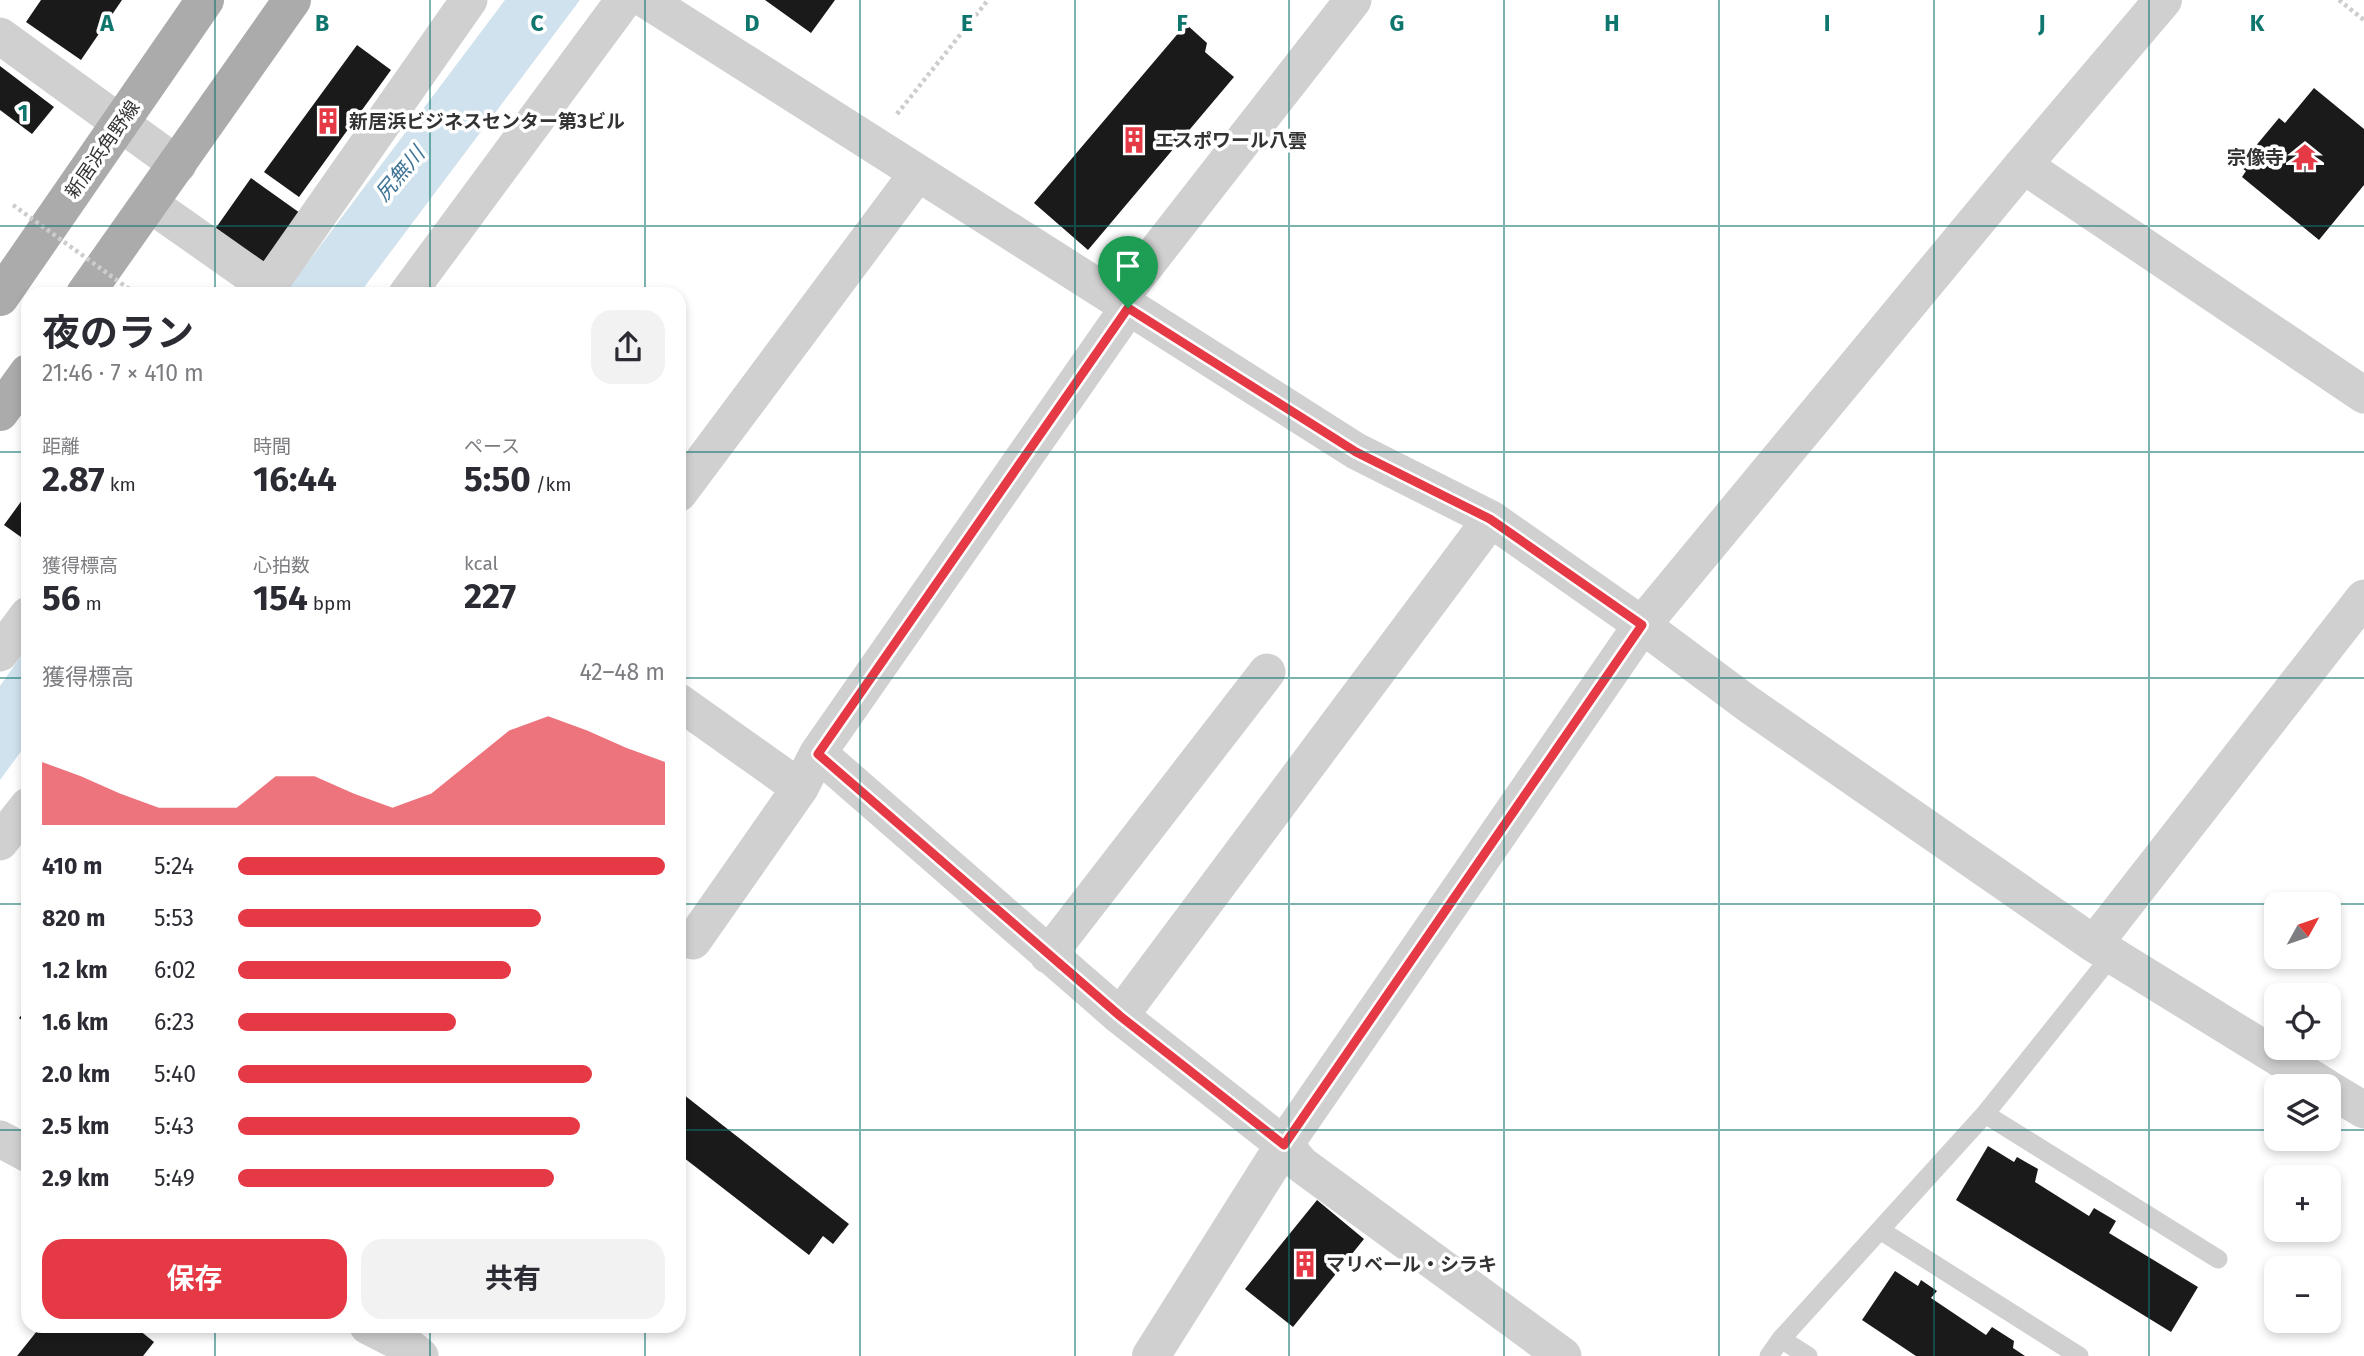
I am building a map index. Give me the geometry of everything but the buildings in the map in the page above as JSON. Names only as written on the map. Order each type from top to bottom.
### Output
[{"type":"main road","name":"新居浜角野線","points":[[0,297],[205,0]]},
{"type":"main road","points":[[90,287],[292,0]]},
{"type":"main road","points":[[0,412],[21,383]]},
{"type":"street","points":[[268,287],[469,0]]},
{"type":"street","points":[[412,287],[624,0]]},
{"type":"street","points":[[646,0],[1356,452],[1490,519],[1642,625],[1748,704],[2103,949],[2305,1074]]},
{"type":"street","points":[[692,941],[800,788],[818,754],[1123,305],[1353,0]]},
{"type":"street","points":[[1151,1356],[1284,1145],[1642,625],[2163,0]]},
{"type":"street","points":[[0,36],[178,165]]},
{"type":"street","points":[[2023,165],[2364,395]]},
{"type":"street","points":[[686,484],[918,174]]},
{"type":"street","points":[[150,204],[262,287]]},
{"type":"street","points":[[1120,1016],[1490,519]]},
{"type":"street","points":[[2103,949],[2364,598]]},
{"type":"street","points":[[0,653],[21,624]]},
{"type":"street","points":[[1048,955],[1267,672]]},
{"type":"street","points":[[686,707],[800,788]]},
{"type":"street","points":[[818,754],[1048,955],[1120,1016],[1284,1145],[1302,1165],[1563,1356]]},
{"type":"street","points":[[0,842],[21,815]]},
{"type":"street","points":[[2341,1096],[2364,1110]]},
{"type":"street","points":[[0,1139],[21,1150]]},
{"type":"street","points":[[388,1333],[417,1343]]},
{"type":"lane","points":[[1769,1356],[1985,1114],[2103,949]]},
{"type":"lane","points":[[1985,1114],[2218,1259]]},
{"type":"lane","points":[[1880,1230],[2079,1356]]},
{"type":"lane","points":[[1782,1339],[1808,1356]]},
{"type":"path","points":[[872,145],[988,0]]},
{"type":"path","points":[[2339,0],[2364,20]]},
{"type":"path","points":[[13,205],[126,287]]},
{"type":"water","name":"尻無川","points":[[505,0],[580,0],[364,287],[289,287]]},
{"type":"water","points":[[21,656],[21,752],[0,780],[0,686]]},
{"type":"place","name":"新居浜ビジネスセンター第3ビル","points":[[328,121]]},
{"type":"place","name":"エスポワール八雲","points":[[1134,140]]},
{"type":"place","name":"宗像寺","points":[[2305,157]]},
{"type":"place","name":"マリベール・シラキ","points":[[1305,1264]]},
{"type":"route","points":[[1128,308],[1356,452],[1490,519],[1642,625],[1284,1145],[1120,1016],[818,754],[1128,308]]}]
